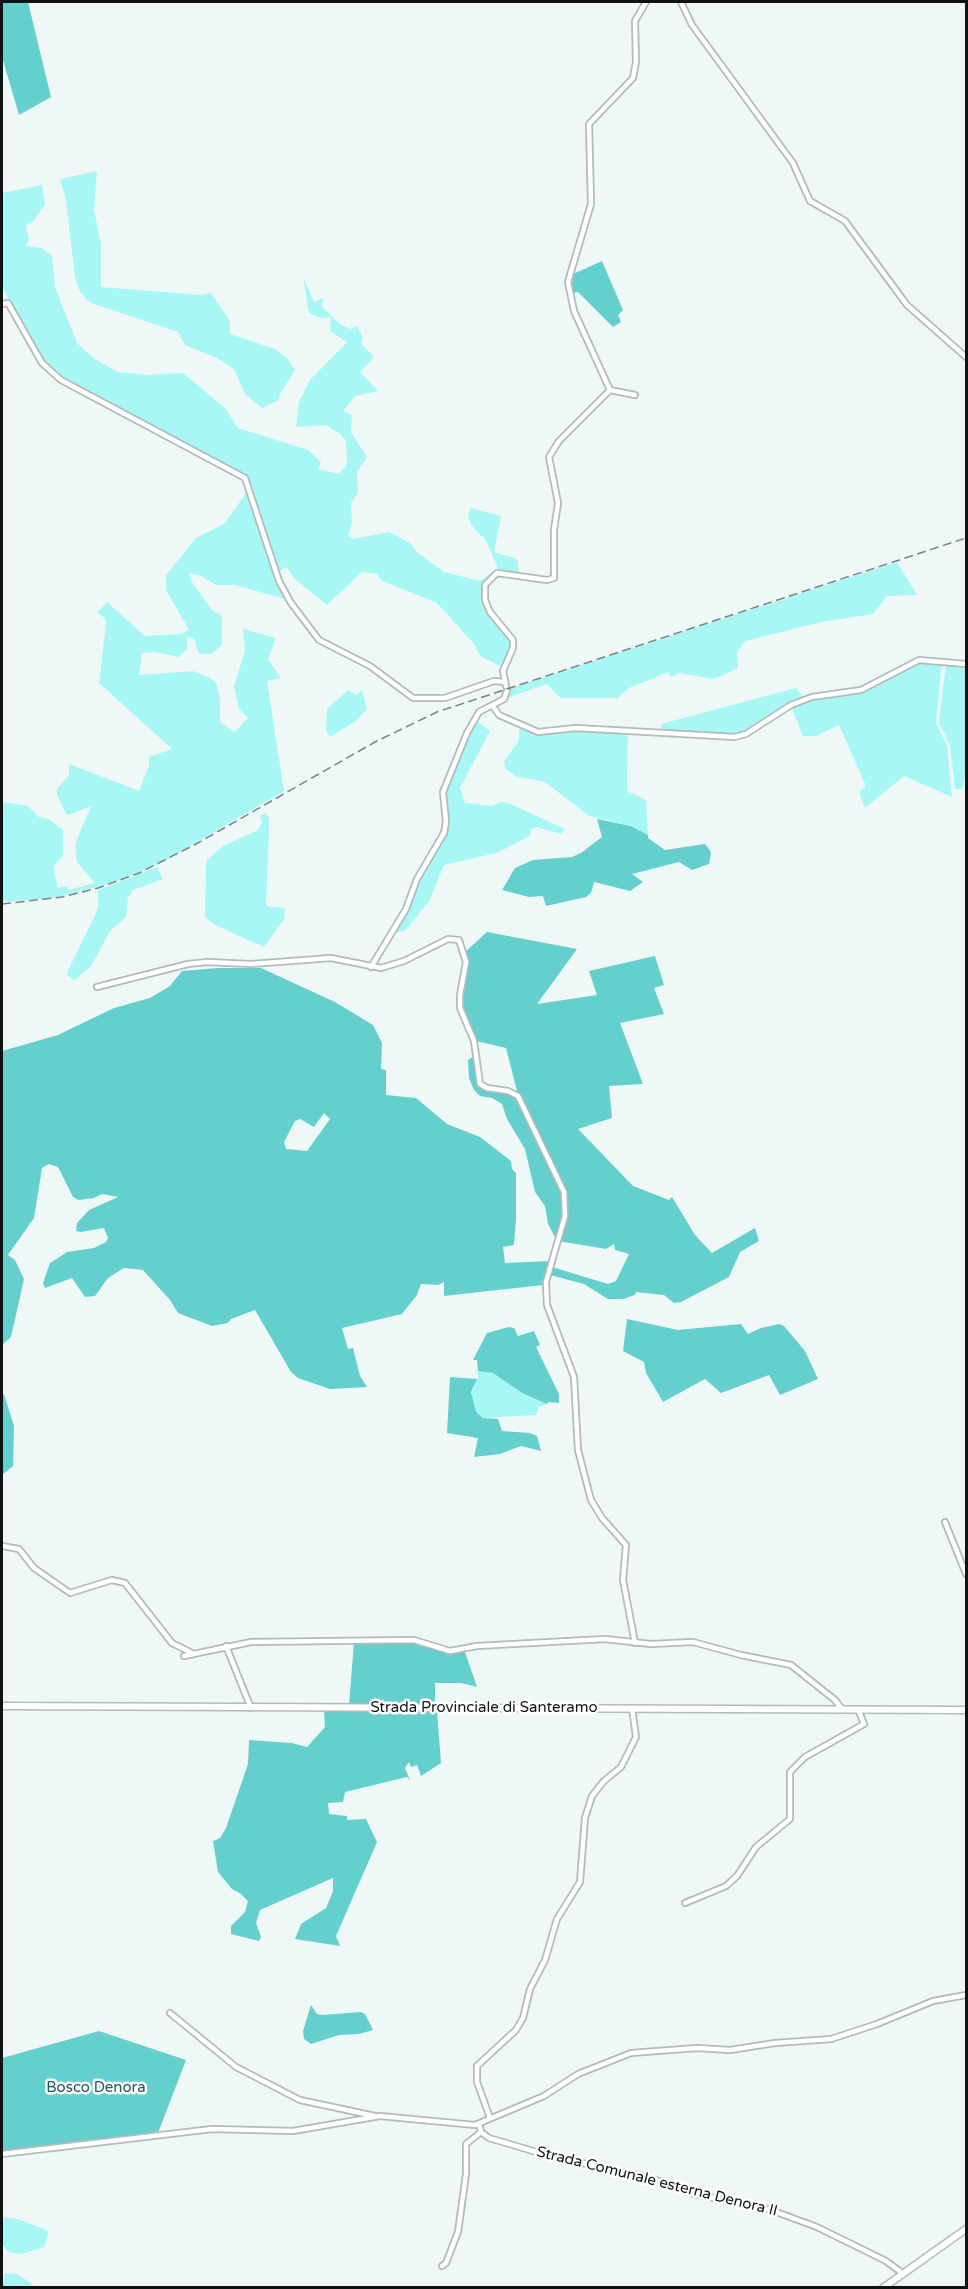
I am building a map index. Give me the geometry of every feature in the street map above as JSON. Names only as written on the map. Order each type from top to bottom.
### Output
[{"type":"main road","name":"Strada Provinciale di Santeramo","points":[[2,1706],[966,1710]]},
{"type":"main road","points":[[883,2288],[966,2229]]},
{"type":"street","points":[[610,390],[574,311],[568,282],[591,204],[589,124],[633,78],[636,62],[635,21],[646,2]]},
{"type":"street","points":[[681,2],[692,25],[793,163],[810,201],[845,221],[907,305],[966,357]]},
{"type":"street","points":[[2,304],[8,303],[42,363],[61,380],[245,478],[279,581],[291,603],[319,640],[370,666],[413,698],[445,698],[494,681],[506,686]]},
{"type":"street","points":[[610,390],[635,395]]},
{"type":"street","points":[[371,967],[405,909],[417,879],[444,833],[446,822],[442,792],[467,733],[478,712],[504,699],[506,686],[502,671],[513,648],[513,640],[490,612],[485,600],[485,585],[497,573],[547,580],[554,578],[554,530],[558,503],[549,457],[559,441],[610,390]]},
{"type":"street","points":[[492,705],[499,715],[538,732],[576,728],[735,737],[746,734],[791,705],[812,697],[861,690],[919,660],[966,664]]},
{"type":"street","points":[[98,987],[178,966],[207,962],[251,964],[331,958],[381,968],[448,939],[459,940],[466,962],[460,1008],[474,1041],[480,1084],[518,1096],[562,1187],[565,1216],[546,1282],[547,1305],[574,1377],[578,1450],[591,1500],[602,1518],[626,1545],[623,1580],[635,1643]]},
{"type":"street","points":[[945,1522],[966,1574]]},
{"type":"street","points":[[2,1546],[19,1549],[34,1568],[70,1593],[112,1581],[125,1583],[172,1643],[194,1654]]},
{"type":"street","points":[[184,1656],[251,1642],[298,1643],[392,1639],[414,1640],[450,1651],[477,1646],[517,1646],[553,1641],[605,1639],[635,1643],[702,1643],[741,1655],[791,1665],[835,1700],[842,1709]]},
{"type":"street","points":[[226,1646],[251,1707]]},
{"type":"street","points":[[490,2118],[477,2082],[477,2066],[511,2035],[523,2019],[530,1989],[545,1960],[557,1919],[580,1882],[585,1818],[592,1796],[604,1781],[621,1767],[636,1737],[632,1708]]},
{"type":"street","points":[[686,1903],[726,1886],[737,1876],[756,1847],[790,1820],[790,1772],[805,1756],[864,1724],[858,1709]]},
{"type":"street","points":[[170,2013],[236,2067],[300,2100],[377,2116],[446,2124],[479,2124],[543,2096],[578,2074],[631,2053],[697,2048],[730,2050],[775,2043],[835,2038],[933,2001],[966,1995]]},
{"type":"street","points":[[2,2154],[212,2129],[293,2131],[377,2116]]},
{"type":"street","points":[[442,2265],[446,2263],[458,2232],[466,2174],[466,2144],[481,2132],[479,2124]]},
{"type":"street","name":"Strada Comunale esterna Denora II","points":[[481,2132],[489,2138],[550,2156],[650,2178],[690,2193],[768,2209],[817,2227],[886,2261],[902,2273]]},
{"type":"shaded area","points":[[97,171],[94,210],[101,244],[101,287],[200,295],[211,293],[230,321],[230,334],[275,349],[287,358],[295,370],[280,394],[279,400],[262,408],[245,394],[234,369],[217,358],[185,345],[178,332],[91,303],[86,299],[79,290],[75,277],[66,200],[60,179]]},
{"type":"shaded area","points":[[42,185],[45,204],[33,222],[26,225],[29,239],[26,246],[42,248],[52,256],[55,287],[77,343],[93,358],[118,372],[146,375],[183,373],[225,408],[238,428],[308,450],[321,462],[318,469],[339,474],[346,466],[347,460],[346,441],[340,434],[326,425],[296,427],[299,402],[310,380],[347,342],[330,331],[331,317],[321,318],[309,313],[303,277],[314,302],[323,298],[322,307],[340,324],[350,329],[357,326],[363,338],[361,344],[374,357],[360,372],[378,391],[355,396],[343,411],[352,415],[351,432],[367,457],[357,472],[358,493],[351,503],[352,521],[348,536],[353,539],[389,532],[410,543],[417,552],[444,572],[480,581],[498,568],[485,539],[475,530],[468,518],[469,513],[471,508],[501,516],[494,552],[517,559],[519,574],[496,571],[484,584],[482,592],[488,612],[512,639],[512,648],[502,667],[480,656],[475,645],[437,603],[380,580],[378,574],[362,572],[327,605],[295,579],[287,567],[276,573],[249,482],[91,397],[52,372],[42,362],[2,287],[2,193]]},
{"type":"shaded area","points":[[247,492],[276,580],[285,599],[235,585],[216,585],[201,576],[189,573],[192,582],[212,610],[222,616],[222,645],[211,654],[199,654],[194,639],[187,637],[187,649],[179,657],[155,652],[142,653],[139,675],[193,671],[210,678],[216,682],[220,698],[220,722],[235,732],[248,718],[239,709],[234,686],[245,651],[243,629],[276,638],[268,659],[281,678],[267,681],[284,791],[161,863],[112,883],[53,898],[2,902],[2,802],[28,806],[39,817],[49,819],[63,830],[63,856],[54,866],[57,888],[67,886],[68,890],[95,883],[77,862],[75,844],[91,806],[69,815],[66,814],[57,795],[57,789],[69,775],[69,764],[139,791],[149,766],[149,757],[172,749],[99,683],[106,623],[105,618],[97,613],[107,602],[145,636],[181,634],[189,630],[166,590],[166,575],[196,538],[224,524]]},
{"type":"shaded area","points":[[897,562],[917,595],[887,596],[873,614],[821,622],[745,641],[737,653],[738,668],[721,676],[712,679],[680,673],[671,677],[668,672],[629,688],[618,698],[561,698],[547,684],[507,698],[508,689]]},
{"type":"shaded area","points":[[921,660],[942,661],[936,723],[947,746],[952,797],[904,776],[865,808],[859,792],[866,786],[839,725],[816,736],[803,736],[791,706],[819,697],[857,693]]},
{"type":"shaded area","points":[[946,663],[966,665],[966,775],[962,789],[955,789],[950,745],[939,723]]},
{"type":"shaded area","points":[[796,688],[804,698],[775,711],[742,735],[661,732],[661,724]]},
{"type":"shaded area","points":[[348,690],[356,695],[362,690],[367,709],[356,721],[330,737],[326,729],[327,709]]},
{"type":"shaded area","points":[[474,719],[490,731],[460,788],[465,803],[492,806],[501,802],[508,803],[565,829],[561,834],[536,827],[531,829],[530,836],[497,853],[444,865],[429,901],[406,930],[391,934],[447,828],[443,794]]},
{"type":"shaded area","points":[[520,727],[538,733],[563,731],[628,733],[627,791],[646,800],[648,835],[631,826],[589,816],[545,782],[515,776],[505,768],[504,761],[518,742]]},
{"type":"shaded area","points":[[265,813],[269,818],[266,906],[285,908],[284,919],[264,947],[217,926],[205,917],[207,860],[223,846],[258,830],[262,822],[260,817]]},
{"type":"shaded area","points":[[157,867],[163,879],[133,890],[128,898],[126,917],[110,931],[91,966],[75,980],[66,975],[98,909],[98,890]]},
{"type":"shaded area","points":[[478,1371],[493,1373],[522,1393],[547,1404],[539,1407],[536,1415],[483,1418],[476,1412],[471,1399]]},
{"type":"shaded area","points":[[2,2217],[18,2219],[49,2231],[44,2247],[21,2254],[8,2252],[2,2244]]},
{"type":"shaded area","points":[[5,2273],[17,2274],[32,2284],[31,2287],[2,2287]]},
{"type":"green space","points":[[2,2],[28,2],[51,97],[19,115],[2,57]]},
{"type":"green space","points":[[602,261],[623,310],[618,315],[621,322],[613,327],[578,292],[571,293],[573,274]]},
{"type":"green space","points":[[597,819],[631,826],[648,835],[648,838],[665,850],[705,844],[711,852],[709,864],[692,870],[679,862],[632,874],[643,882],[630,891],[594,882],[591,893],[586,897],[546,906],[543,896],[529,897],[502,890],[515,868],[533,860],[572,857],[581,853],[602,837]]},
{"type":"green space","points":[[487,932],[577,949],[537,1004],[597,995],[589,971],[655,956],[664,985],[654,988],[664,1014],[620,1023],[643,1084],[609,1086],[612,1118],[578,1129],[633,1186],[669,1200],[672,1197],[695,1235],[712,1253],[755,1228],[759,1241],[740,1252],[729,1277],[681,1302],[674,1303],[664,1295],[636,1292],[635,1295],[623,1299],[608,1299],[584,1284],[550,1275],[552,1267],[608,1284],[616,1281],[629,1254],[615,1250],[614,1244],[606,1249],[558,1241],[564,1223],[565,1193],[518,1095],[506,1048],[476,1041],[461,1004],[465,952]]},
{"type":"green space","points":[[261,968],[335,1002],[373,1025],[382,1043],[381,1069],[386,1070],[386,1095],[416,1098],[447,1124],[480,1137],[511,1161],[512,1169],[516,1173],[516,1219],[514,1245],[503,1247],[505,1263],[551,1261],[543,1285],[444,1296],[444,1282],[438,1285],[421,1284],[417,1295],[402,1314],[342,1328],[348,1349],[353,1348],[360,1376],[367,1387],[330,1389],[298,1378],[291,1372],[255,1310],[231,1319],[228,1323],[212,1326],[178,1313],[170,1300],[143,1270],[124,1268],[108,1278],[95,1296],[85,1297],[72,1278],[45,1288],[43,1283],[50,1263],[67,1252],[94,1248],[106,1242],[108,1238],[104,1228],[81,1232],[76,1231],[77,1223],[89,1210],[118,1197],[102,1194],[94,1198],[78,1200],[73,1197],[58,1167],[49,1164],[42,1168],[34,1218],[8,1255],[15,1260],[24,1279],[11,1337],[2,1345],[2,1051],[58,1035],[114,1008],[150,998],[170,986],[182,971]],"holes":[[[324,1113],[330,1119],[307,1151],[286,1149],[284,1142],[295,1121],[300,1119],[314,1127]]]},
{"type":"green space","points":[[474,1056],[481,1087],[517,1097],[563,1193],[564,1211],[556,1239],[548,1224],[545,1206],[535,1192],[525,1149],[507,1119],[502,1104],[492,1098],[480,1096],[474,1090],[469,1078],[468,1060]]},
{"type":"green space","points":[[627,1319],[678,1330],[741,1324],[748,1334],[779,1324],[784,1326],[805,1351],[818,1379],[780,1395],[769,1375],[721,1393],[705,1379],[663,1402],[646,1373],[644,1362],[623,1351]]},
{"type":"green space","points":[[509,1327],[514,1328],[518,1336],[534,1331],[540,1345],[536,1347],[559,1394],[559,1403],[548,1402],[547,1404],[522,1393],[493,1373],[478,1371],[477,1360],[473,1360],[487,1333]]},
{"type":"green space","points":[[450,1377],[477,1379],[471,1392],[476,1412],[483,1418],[498,1419],[502,1431],[530,1433],[537,1436],[541,1451],[521,1446],[500,1454],[474,1457],[478,1438],[447,1433]]},
{"type":"green space","points":[[4,1394],[14,1426],[13,1466],[2,1475],[2,1395]]},
{"type":"green space","points":[[409,1640],[443,1651],[464,1649],[477,1687],[461,1683],[435,1683],[435,1705],[349,1705],[354,1642]]},
{"type":"green space","points":[[324,1710],[437,1711],[441,1763],[421,1776],[417,1765],[411,1767],[409,1762],[405,1768],[410,1780],[407,1777],[345,1792],[343,1802],[328,1803],[329,1814],[347,1816],[347,1820],[366,1819],[377,1842],[336,1936],[340,1946],[295,1939],[301,1924],[326,1908],[333,1891],[333,1878],[260,1910],[256,1923],[261,1937],[259,1941],[231,1934],[231,1926],[245,1912],[248,1901],[232,1889],[218,1872],[213,1841],[220,1838],[226,1828],[248,1764],[249,1740],[292,1743],[307,1747],[325,1727]]},
{"type":"green space","points":[[311,2005],[317,2014],[322,2015],[361,2012],[365,2014],[373,2030],[359,2034],[339,2035],[311,2044],[304,2039],[303,2031]]},
{"type":"green space","name":"Bosco Denora","points":[[99,2031],[186,2060],[158,2133],[2,2152],[2,2058]]},
{"type":"railway","points":[[2,904],[62,897],[98,888],[139,873],[196,844],[375,742],[437,712],[966,538]]}]
